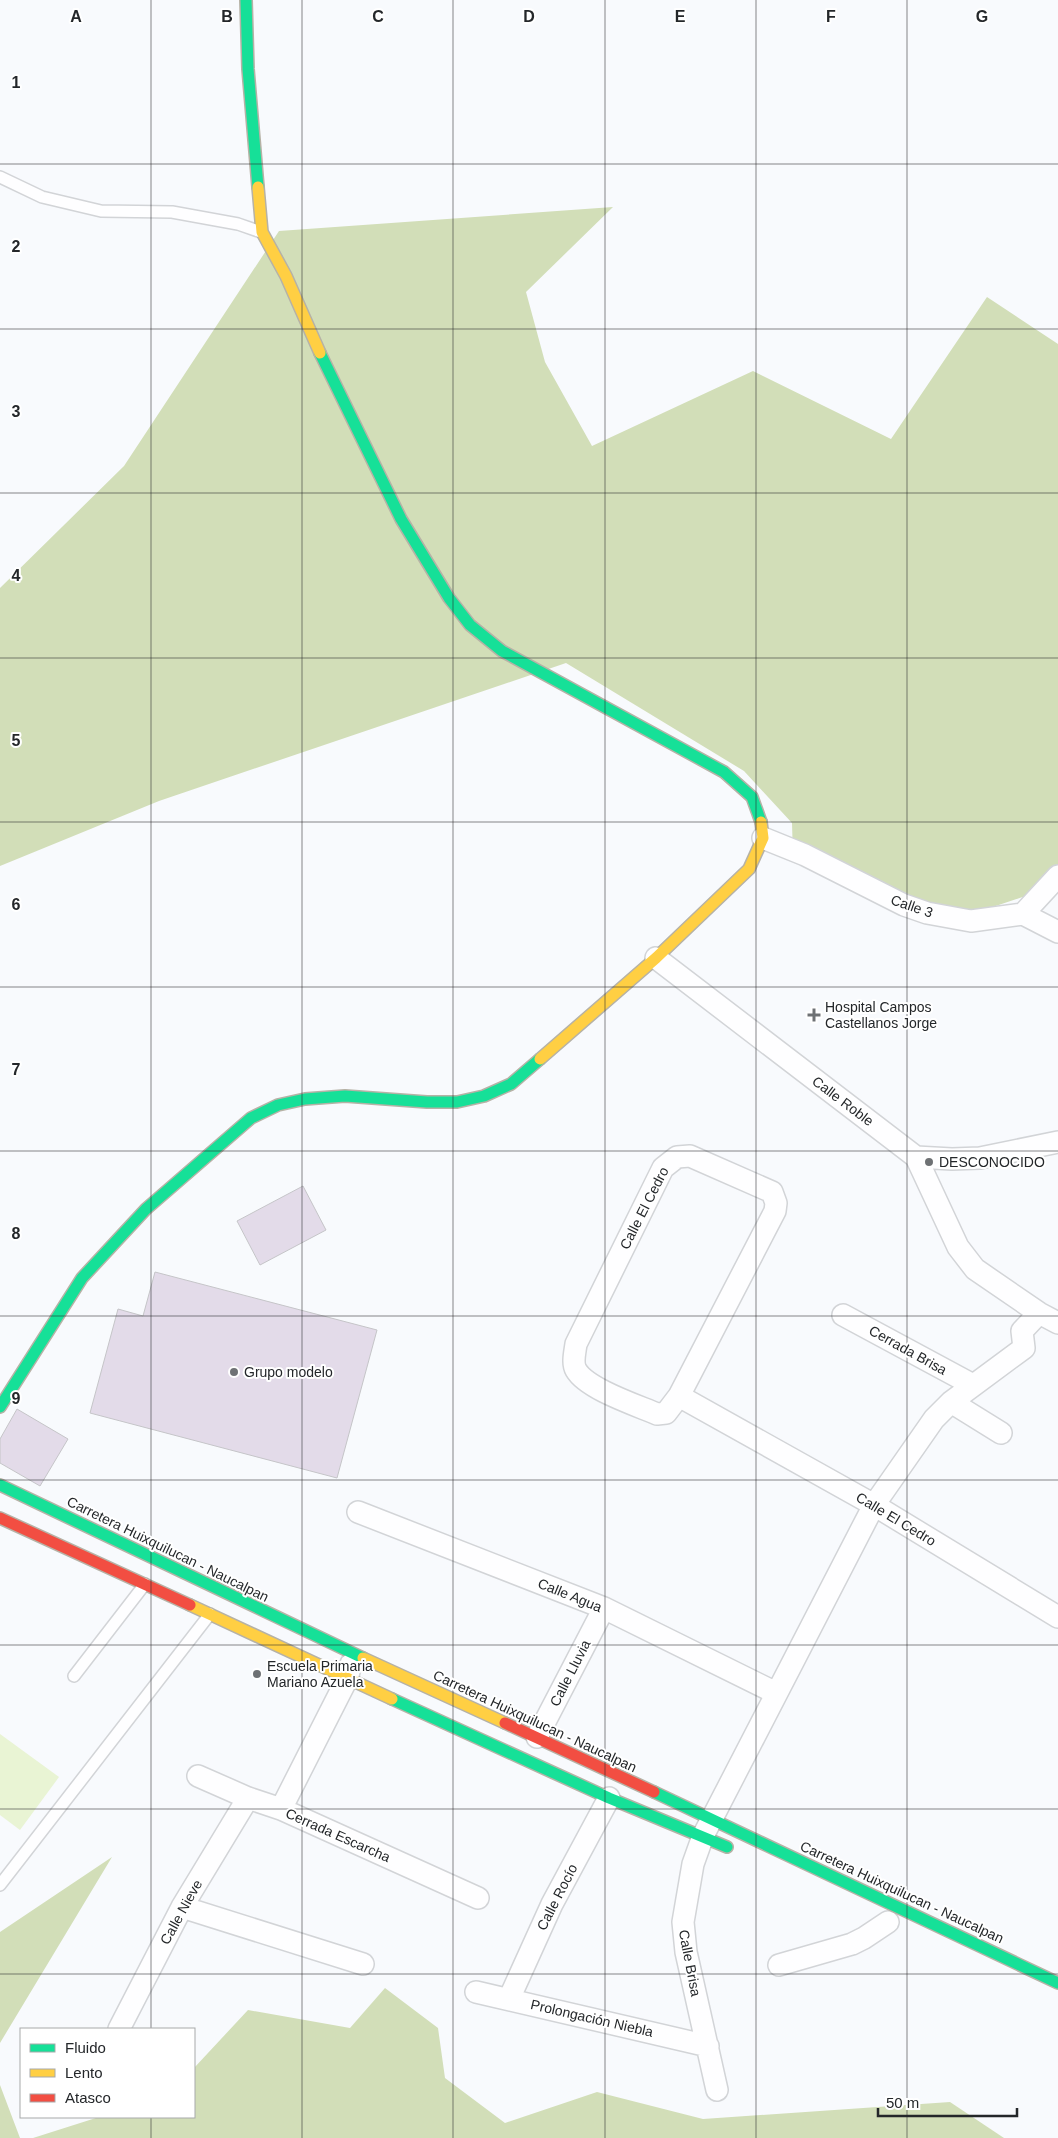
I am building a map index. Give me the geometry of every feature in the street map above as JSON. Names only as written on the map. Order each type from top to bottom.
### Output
[{"type":"main road","points":[[0,1408],[51,1324],[82,1278],[146,1210],[251,1118],[278,1105],[305,1099],[345,1096],[427,1102],[457,1102],[484,1096],[511,1084],[656,958],[749,869],[763,838],[761,819],[752,797],[724,772],[502,651],[470,625],[449,598],[401,519],[286,276],[262,232],[248,69],[246,0]]},
{"type":"main road","name":"Carretera Huixquilucan - Naucalpan","points":[[0,1484],[354,1654],[537,1737],[707,1828],[1058,1983]]},
{"type":"main road","name":"Carretera Huixquilucan - Naucalpan","points":[[0,1518],[609,1798],[707,1828],[736,1852]]},
{"type":"street","name":"Calle 3","points":[[763,838],[805,855],[884,896],[927,913],[971,921],[1024,914]]},
{"type":"street","points":[[1058,876],[1024,914],[1058,932]]},
{"type":"street","name":"Calle Roble","points":[[656,958],[916,1157]]},
{"type":"street","points":[[1058,1142],[980,1158],[916,1157],[958,1247],[975,1269],[1039,1313],[1058,1323]]},
{"type":"street","name":"Calle El Cedro","points":[[690,1156],[772,1192],[776,1203],[774,1211],[679,1396],[666,1413],[657,1414],[598,1388],[582,1378],[575,1369],[574,1356],[576,1344],[663,1168],[677,1157],[690,1156]]},
{"type":"street","name":"Calle Brisa","points":[[717,2090],[686,1952],[682,1922],[693,1864],[707,1828],[874,1505],[934,1419],[951,1402],[1024,1348],[1022,1330],[1039,1313]]},
{"type":"street","name":"Cerrada Brisa","points":[[843,1315],[973,1385]]},
{"type":"street","name":"Calle El Cedro","points":[[679,1396],[874,1505],[1058,1617]]},
{"type":"street","points":[[951,1402],[1001,1433]]},
{"type":"street","name":"Calle Agua","points":[[358,1512],[604,1608],[776,1693]]},
{"type":"street","name":"Calle Lluvia","points":[[537,1737],[604,1608]]},
{"type":"street","points":[[281,1809],[347,1679],[354,1654]]},
{"type":"street","name":"Cerrada Escarcha","points":[[198,1776],[248,1798],[281,1809],[478,1898]]},
{"type":"street","name":"Calle Nieve","points":[[119,2028],[182,1908],[248,1798]]},
{"type":"street","name":"Calle Rocío","points":[[509,1999],[552,1904],[609,1798]]},
{"type":"street","points":[[182,1908],[363,1964]]},
{"type":"street","points":[[779,1965],[852,1944],[888,1922]]},
{"type":"street","name":"Prolongación Niebla","points":[[476,1992],[708,2046]]},
{"type":"lane","points":[[0,177],[42,197],[101,211],[172,212],[238,224],[262,232]]},
{"type":"lane","points":[[74,1676],[145,1584]]},
{"type":"lane","points":[[0,1885],[210,1614]]},
{"type":"green space","points":[[613,207],[526,292],[545,362],[592,446],[753,371],[891,439],[987,297],[1058,344],[1058,885],[960,918],[793,858],[792,823],[744,771],[566,663],[159,801],[0,866],[0,588],[124,466],[279,231]]},
{"type":"green space","points":[[0,1734],[59,1777],[20,1830],[0,1815]]},
{"type":"green space","points":[[112,1857],[0,2043],[0,1932]]},
{"type":"green space","points":[[385,1988],[438,2028],[445,2078],[505,2123],[597,2092],[703,2119],[950,2102],[1004,2138],[33,2138],[96,2118],[195,2118],[195,2067],[248,2010],[350,2028]]},
{"type":"green space","points":[[0,2085],[20,2138],[0,2138]]},
{"type":"building","points":[[303,1186],[326,1230],[260,1265],[237,1221]]},
{"type":"building","name":"Grupo modelo","points":[[155,1272],[377,1330],[337,1478],[90,1413],[118,1309],[143,1316]]},
{"type":"building","points":[[17,1409],[68,1439],[40,1486],[0,1463],[0,1439]]},
{"type":"traffic: fast","points":[[246,0],[248,69],[258,187]]},
{"type":"traffic: fast","points":[[320,353],[401,519],[449,598],[470,625],[502,651],[724,772],[752,797],[761,822]]},
{"type":"traffic: fast","points":[[0,1407],[82,1278],[146,1209],[251,1118],[278,1105],[305,1099],[345,1096],[427,1102],[457,1102],[484,1096],[511,1084],[540,1059]]},
{"type":"traffic: fast","points":[[0,1485],[363,1658]]},
{"type":"traffic: fast","points":[[392,1699],[609,1798],[727,1847]]},
{"type":"traffic: fast","points":[[654,1792],[1058,1983]]},
{"type":"traffic: slow","points":[[258,187],[262,232],[286,276],[320,353]]},
{"type":"traffic: slow","points":[[540,1059],[656,958],[749,869],[763,838],[761,822]]},
{"type":"traffic: slow","points":[[190,1605],[392,1699]]},
{"type":"traffic: slow","points":[[363,1658],[505,1723]]},
{"type":"traffic: jam","points":[[0,1518],[190,1605]]},
{"type":"traffic: jam","points":[[505,1723],[654,1792]]},
{"type":"place","name":"Hospital Campos Castellanos Jorge","points":[[814,1015]]},
{"type":"place","name":"DESCONOCIDO","points":[[929,1162]]},
{"type":"place","name":"Grupo modelo","points":[[234,1372]]},
{"type":"place","name":"Escuela Primaria Mariano Azuela","points":[[257,1674]]}]
